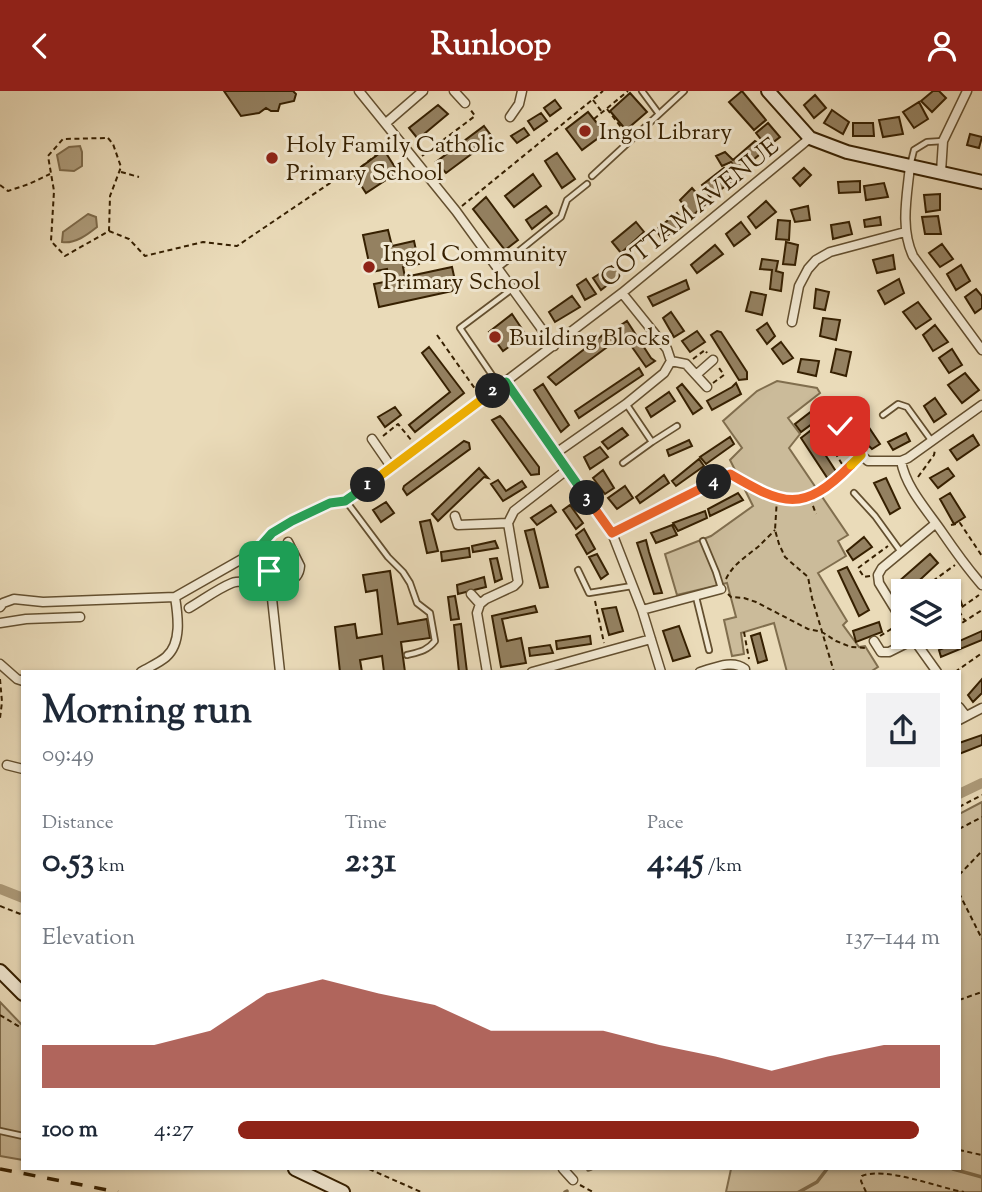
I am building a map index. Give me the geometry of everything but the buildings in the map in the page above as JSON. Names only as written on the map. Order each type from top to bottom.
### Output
[{"type":"main road","points":[[768,91],[810,138],[847,152],[982,181]]},
{"type":"main road","points":[[0,971],[21,992]]},
{"type":"main road","points":[[297,1170],[343,1192]]},
{"type":"street","points":[[359,91],[456,211],[554,346]]},
{"type":"street","points":[[386,123],[423,91]]},
{"type":"street","points":[[454,91],[465,103]]},
{"type":"street","points":[[510,117],[519,104],[522,91]]},
{"type":"street","points":[[941,172],[943,141],[967,91]]},
{"type":"street","name":"COTTAM AVENUE","points":[[175,597],[256,551],[272,533],[292,521],[330,503],[345,501],[392,468],[622,293],[810,138]]},
{"type":"street","points":[[910,166],[905,232],[907,244],[913,257],[982,350]]},
{"type":"street","points":[[792,322],[799,286],[816,260],[830,252],[905,232]]},
{"type":"street","points":[[556,453],[626,404],[664,373],[671,361],[667,349],[622,293]]},
{"type":"street","points":[[671,361],[686,364],[707,387]]},
{"type":"street","points":[[695,375],[713,361]]},
{"type":"street","points":[[503,384],[568,469],[612,533],[642,610],[660,670]]},
{"type":"street","points":[[824,428],[840,426],[868,461],[901,461],[982,405]]},
{"type":"street","points":[[373,441],[392,468]]},
{"type":"street","points":[[901,461],[907,480],[916,494],[961,561],[982,585]]},
{"type":"street","points":[[487,670],[477,613],[480,604],[518,582],[508,523],[514,511],[568,469]]},
{"type":"street","points":[[612,533],[730,474]]},
{"type":"street","points":[[455,516],[458,525],[508,523]]},
{"type":"street","points":[[891,602],[879,583],[878,575],[882,568],[937,526]]},
{"type":"street","points":[[189,608],[233,583],[246,581],[271,584],[297,576],[300,570],[298,559],[288,542]]},
{"type":"street","points":[[256,551],[269,571],[280,670]]},
{"type":"street","points":[[642,610],[721,589]]},
{"type":"street","points":[[471,594],[480,604]]},
{"type":"street","points":[[0,607],[3,603],[14,600],[43,602],[175,597],[178,629],[173,649],[166,657],[144,670]]},
{"type":"street","points":[[0,623],[80,617]]},
{"type":"street","points":[[539,670],[651,639]]},
{"type":"street","points":[[876,644],[881,652],[894,649]]},
{"type":"street","points":[[921,649],[936,670]]},
{"type":"street","points":[[0,664],[8,673],[21,680]]},
{"type":"street","points":[[707,670],[729,664],[740,665],[744,670]]},
{"type":"street","points":[[962,718],[982,708]]},
{"type":"street","points":[[7,765],[21,768]]},
{"type":"street","points":[[564,1170],[573,1180]]},
{"type":"lane","points":[[642,91],[659,114]]},
{"type":"lane","points":[[592,176],[684,91]]},
{"type":"lane","points":[[910,166],[914,150],[927,142],[943,141]]},
{"type":"lane","points":[[498,268],[561,217],[568,200],[587,184]]},
{"type":"lane","points":[[503,384],[494,378],[460,328],[513,288]]},
{"type":"lane","points":[[626,404],[652,442]]},
{"type":"lane","points":[[883,415],[898,404],[907,407],[931,440]]},
{"type":"lane","points":[[623,463],[677,426]]},
{"type":"lane","points":[[854,493],[875,516],[901,553]]},
{"type":"lane","points":[[345,501],[388,557],[403,572],[417,603],[430,613],[435,641],[430,648],[407,655]]},
{"type":"lane","points":[[703,541],[721,589]]},
{"type":"lane","points":[[578,570],[589,593],[632,586]]},
{"type":"lane","points":[[696,596],[709,650]]},
{"type":"lane","points":[[0,1131],[21,1136]]},
{"type":"path","points":[[456,211],[603,91]]},
{"type":"path","points":[[594,119],[628,91]]},
{"type":"path","points":[[593,99],[602,112]]},
{"type":"path","points":[[416,161],[475,115],[465,103]]},
{"type":"path","points":[[606,109],[631,140]]},
{"type":"path","points":[[107,138],[113,144],[121,167],[110,196],[109,231],[65,256],[51,241],[54,191],[48,156],[63,139],[107,138]]},
{"type":"path","points":[[109,231],[129,239],[145,256],[203,242],[237,246],[345,173],[349,176],[397,139]]},
{"type":"path","points":[[120,171],[139,177]]},
{"type":"path","points":[[0,185],[9,191],[51,173]]},
{"type":"path","points":[[437,335],[482,399]]},
{"type":"path","points":[[373,441],[398,424],[418,449]]},
{"type":"path","points":[[824,428],[821,431],[847,469]]},
{"type":"path","points":[[916,494],[914,483],[934,455],[935,446],[931,440]]},
{"type":"path","points":[[730,474],[762,493],[796,501],[810,497],[861,455]]},
{"type":"path","points":[[810,497],[816,514]]},
{"type":"path","points":[[777,498],[775,530],[779,544],[785,557],[807,577],[834,670]]},
{"type":"path","points":[[937,526],[960,523],[982,556]]},
{"type":"path","points":[[775,530],[738,562],[721,589],[731,597],[756,602],[808,629],[822,632],[851,647],[863,649],[876,644],[891,632]]},
{"type":"path","points":[[878,575],[864,577],[858,568],[894,543]]},
{"type":"path","points":[[936,579],[961,561]]},
{"type":"path","points":[[961,608],[982,592]]},
{"type":"path","points":[[593,593],[606,651]]},
{"type":"path","points":[[961,624],[982,610]]},
{"type":"path","points":[[961,615],[965,621]]},
{"type":"path","points":[[744,632],[749,661],[745,670]]},
{"type":"path","points":[[958,670],[982,653]]},
{"type":"path","points":[[0,679],[0,719]]},
{"type":"path","points":[[961,806],[982,795]]},
{"type":"path","points":[[961,828],[982,817]]},
{"type":"path","points":[[961,872],[982,851]]},
{"type":"path","points":[[961,897],[982,939]]},
{"type":"path","points":[[0,905],[21,914]]},
{"type":"path","points":[[961,999],[982,992]]},
{"type":"path","points":[[0,1015],[21,1028]]},
{"type":"path","points":[[961,1150],[982,1155]]},
{"type":"path","points":[[371,1170],[421,1192]]},
{"type":"path","points":[[866,1192],[861,1181],[862,1176],[881,1173],[964,1192]]},
{"type":"path","points":[[573,1180],[593,1192]]},
{"type":"shaded area","points":[[80,146],[82,166],[74,171],[60,170],[57,155],[69,147]]},
{"type":"shaded area","points":[[88,214],[96,217],[97,227],[76,240],[62,242],[63,232]]},
{"type":"shaded area","points":[[777,381],[817,388],[820,393],[788,418],[800,434],[789,448],[848,535],[838,541],[846,556],[818,573],[847,621],[843,625],[859,647],[865,646],[878,667],[873,670],[786,670],[774,623],[741,633],[744,654],[732,656],[724,620],[736,617],[727,583],[677,595],[665,554],[711,536],[753,506],[730,460],[742,448],[723,421],[757,391]]},
{"type":"shaded area","points":[[982,802],[982,1192],[726,1192],[731,1170],[961,1170],[961,813]]},
{"type":"shaded area","points":[[0,1002],[21,1024],[21,1160],[0,1156]]},
{"type":"waterway","points":[[961,793],[982,783]]},
{"type":"waterway","points":[[0,889],[21,897]]},
{"type":"waterway","points":[[799,1192],[817,1182],[826,1170]]},
{"type":"waterway","points":[[957,1170],[982,1177]]},
{"type":"railway","points":[[0,1169],[118,1192]]},
{"type":"place","name":"Ingol Library","points":[[585,131]]},
{"type":"place","name":"Holy Family Catholic Primary School","points":[[272,158]]},
{"type":"place","name":"Ingol Community Primary School","points":[[369,267]]},
{"type":"place","name":"Building Blocks","points":[[495,337]]},
{"type":"route","points":[[269,571],[256,551],[272,533],[330,503],[345,501],[506,382],[612,533],[730,474],[762,493],[777,498],[796,501],[810,497],[845,471],[861,455],[840,426]]}]
